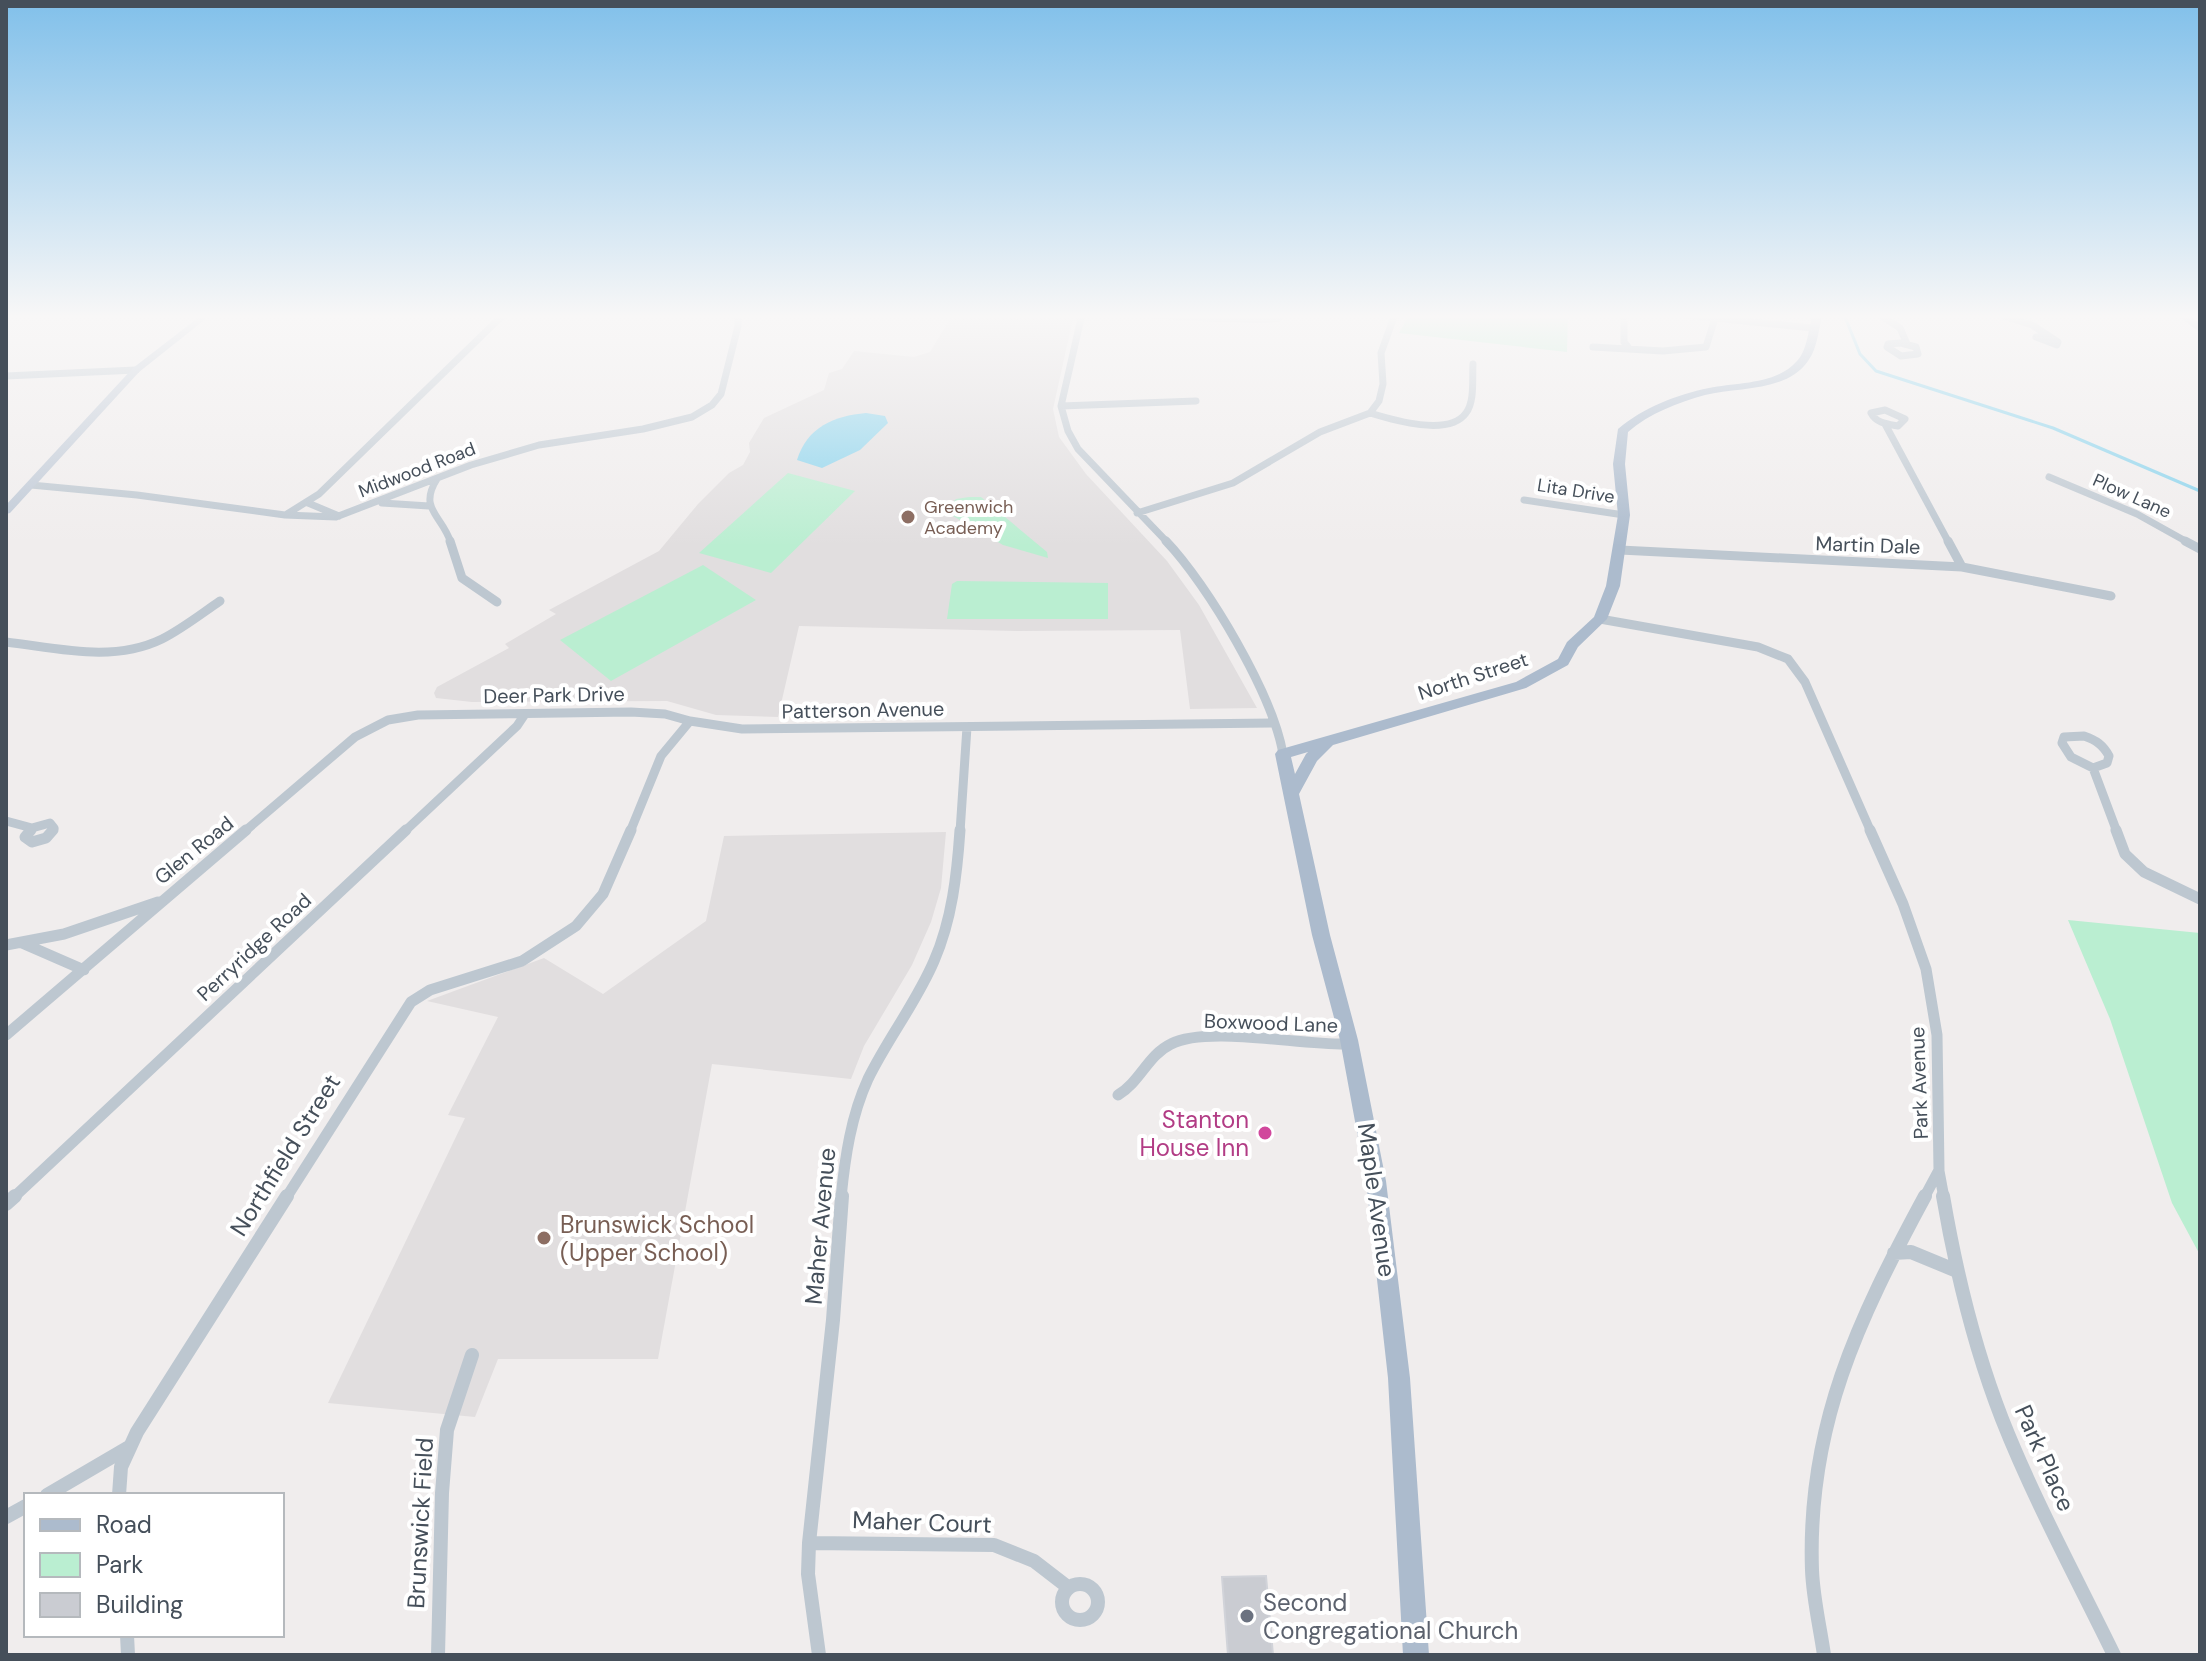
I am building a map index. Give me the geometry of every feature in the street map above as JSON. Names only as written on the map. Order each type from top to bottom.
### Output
[{"type":"main road","points":[[6,511],[116,392]]},
{"type":"main road","name":"North Street","points":[[1283,754],[1534,680],[1563,662],[1572,645],[1600,619],[1613,586],[1624,515],[1619,464],[1622,431],[1648,412],[1704,392]]},
{"type":"main road","points":[[1291,795],[1311,758],[1329,741]]},
{"type":"main road","name":"Maple Avenue","points":[[1283,754],[1321,935],[1350,1044],[1376,1181],[1397,1351],[1416,1655]]},
{"type":"street","points":[[285,515],[308,503],[424,392]]},
{"type":"street","name":"Midwood Road","points":[[31,485],[137,495],[285,515],[339,516],[539,445],[649,428],[692,417],[712,405],[722,392]]},
{"type":"street","points":[[1064,392],[1061,406],[1068,431],[1078,449],[1185,561],[1242,652],[1283,754]]},
{"type":"street","points":[[1137,513],[1233,483],[1320,432],[1370,413],[1379,401],[1381,392]]},
{"type":"street","points":[[1370,413],[1427,425],[1448,424],[1462,419],[1468,411],[1470,392]]},
{"type":"street","points":[[1061,406],[1196,401]]},
{"type":"street","points":[[1885,424],[1962,567]]},
{"type":"street","name":"Plow Lane","points":[[2049,477],[2137,514],[2200,549]]},
{"type":"street","points":[[437,479],[428,493],[429,506],[446,527],[455,547],[462,578],[497,602]]},
{"type":"street","name":"Lita Drive","points":[[1524,500],[1624,515]]},
{"type":"street","points":[[308,503],[339,516]]},
{"type":"street","points":[[376,503],[429,506]]},
{"type":"street","name":"Martin Dale","points":[[1620,550],[1962,567],[2111,596]]},
{"type":"street","points":[[6,642],[102,653],[124,652],[166,637],[220,601]]},
{"type":"street","name":"Park Avenue","points":[[1600,619],[1758,647],[1788,659],[1805,682],[1894,881],[1926,969],[1937,1035],[1939,1170],[1894,1253],[1840,1376],[1818,1456],[1812,1571],[1824,1655]]},
{"type":"street","name":"Deer Park Drive","points":[[418,715],[631,712],[665,714],[690,721]]},
{"type":"street","name":"Perryridge Road","points":[[6,1204],[517,726],[525,714]]},
{"type":"street","name":"Glen Road","points":[[6,1035],[355,737],[388,720],[418,715]]},
{"type":"street","name":"Patterson Avenue","points":[[690,721],[742,729],[1273,723]]},
{"type":"street","name":"Northfield Street","points":[[119,1493],[120,1475],[129,1447],[411,1002],[433,989],[522,961],[576,926],[603,894],[613,874],[661,756],[690,721]]},
{"type":"street","name":"Maher Avenue","points":[[819,1655],[808,1574],[809,1543],[833,1319],[842,1185],[854,1120],[876,1063],[929,971],[951,911],[958,870],[967,727]]},
{"type":"street","points":[[2093,768],[2107,763],[2107,750],[2098,741],[2082,735],[2064,737],[2062,743],[2065,750],[2079,762],[2093,768],[2125,854],[2144,872],[2200,899]]},
{"type":"street","points":[[6,821],[32,828]]},
{"type":"street","points":[[6,945],[64,934],[160,901]]},
{"type":"street","points":[[22,943],[84,970]]},
{"type":"street","name":"Boxwood Lane","points":[[1118,1095],[1129,1089],[1151,1058],[1184,1039],[1204,1037],[1350,1044]]},
{"type":"street","name":"Park Place","points":[[1939,1170],[1957,1271],[1975,1338],[2002,1418],[2114,1655]]},
{"type":"street","points":[[1894,1253],[1911,1252],[1957,1271]]},
{"type":"street","name":"Brunswick Field","points":[[436,1653],[447,1430],[472,1355]]},
{"type":"street","points":[[50,1493],[129,1447]]},
{"type":"street","points":[[6,1517],[24,1507]]},
{"type":"street","name":"Maher Court","points":[[809,1543],[994,1545],[1034,1561],[1069,1588]]},
{"type":"shaded area","name":"Greenwich Academy","points":[[821,392],[1057,392],[1053,409],[1059,437],[1086,474],[1167,561],[1199,605],[1257,708],[1190,709],[1180,630],[1017,631],[799,626],[778,717],[716,715],[667,701],[472,702],[436,698],[434,693],[437,687],[509,648],[505,644],[556,614],[549,610],[659,551],[698,504],[729,473],[743,465],[750,452],[749,443],[764,418]]},
{"type":"shaded area","name":"Brunswick School (Upper School)","points":[[946,832],[941,888],[931,922],[912,965],[864,1046],[851,1079],[712,1064],[658,1359],[498,1359],[475,1417],[328,1403],[465,1118],[448,1115],[498,1017],[427,1001],[544,958],[603,994],[706,921],[724,836]]},
{"type":"green space","points":[[788,473],[855,491],[771,573],[699,553]]},
{"type":"green space","points":[[981,497],[1047,552],[1048,558],[1003,545],[953,516],[950,505],[956,499]]},
{"type":"green space","points":[[703,565],[756,600],[611,681],[560,640]]},
{"type":"green space","points":[[957,581],[1108,583],[1108,619],[947,619],[952,584]]},
{"type":"green space","points":[[2068,920],[2200,933],[2200,1255],[2172,1203],[2110,1019]]},
{"type":"water","points":[[866,413],[885,416],[888,423],[860,450],[822,468],[797,460],[808,439],[823,425]]},
{"type":"building","name":"Second Congregational Church","points":[[1266,1576],[1273,1655],[1228,1655],[1222,1577]]},
{"type":"waterway","points":[[1940,392],[2053,428],[2200,491]]},
{"type":"place","name":"Greenwich Academy","points":[[908,517]]},
{"type":"place","name":"Stanton House Inn","points":[[1265,1133]]},
{"type":"place","name":"Brunswick School (Upper School)","points":[[544,1238]]},
{"type":"place","name":"Second Congregational Church","points":[[1247,1616]]}]
